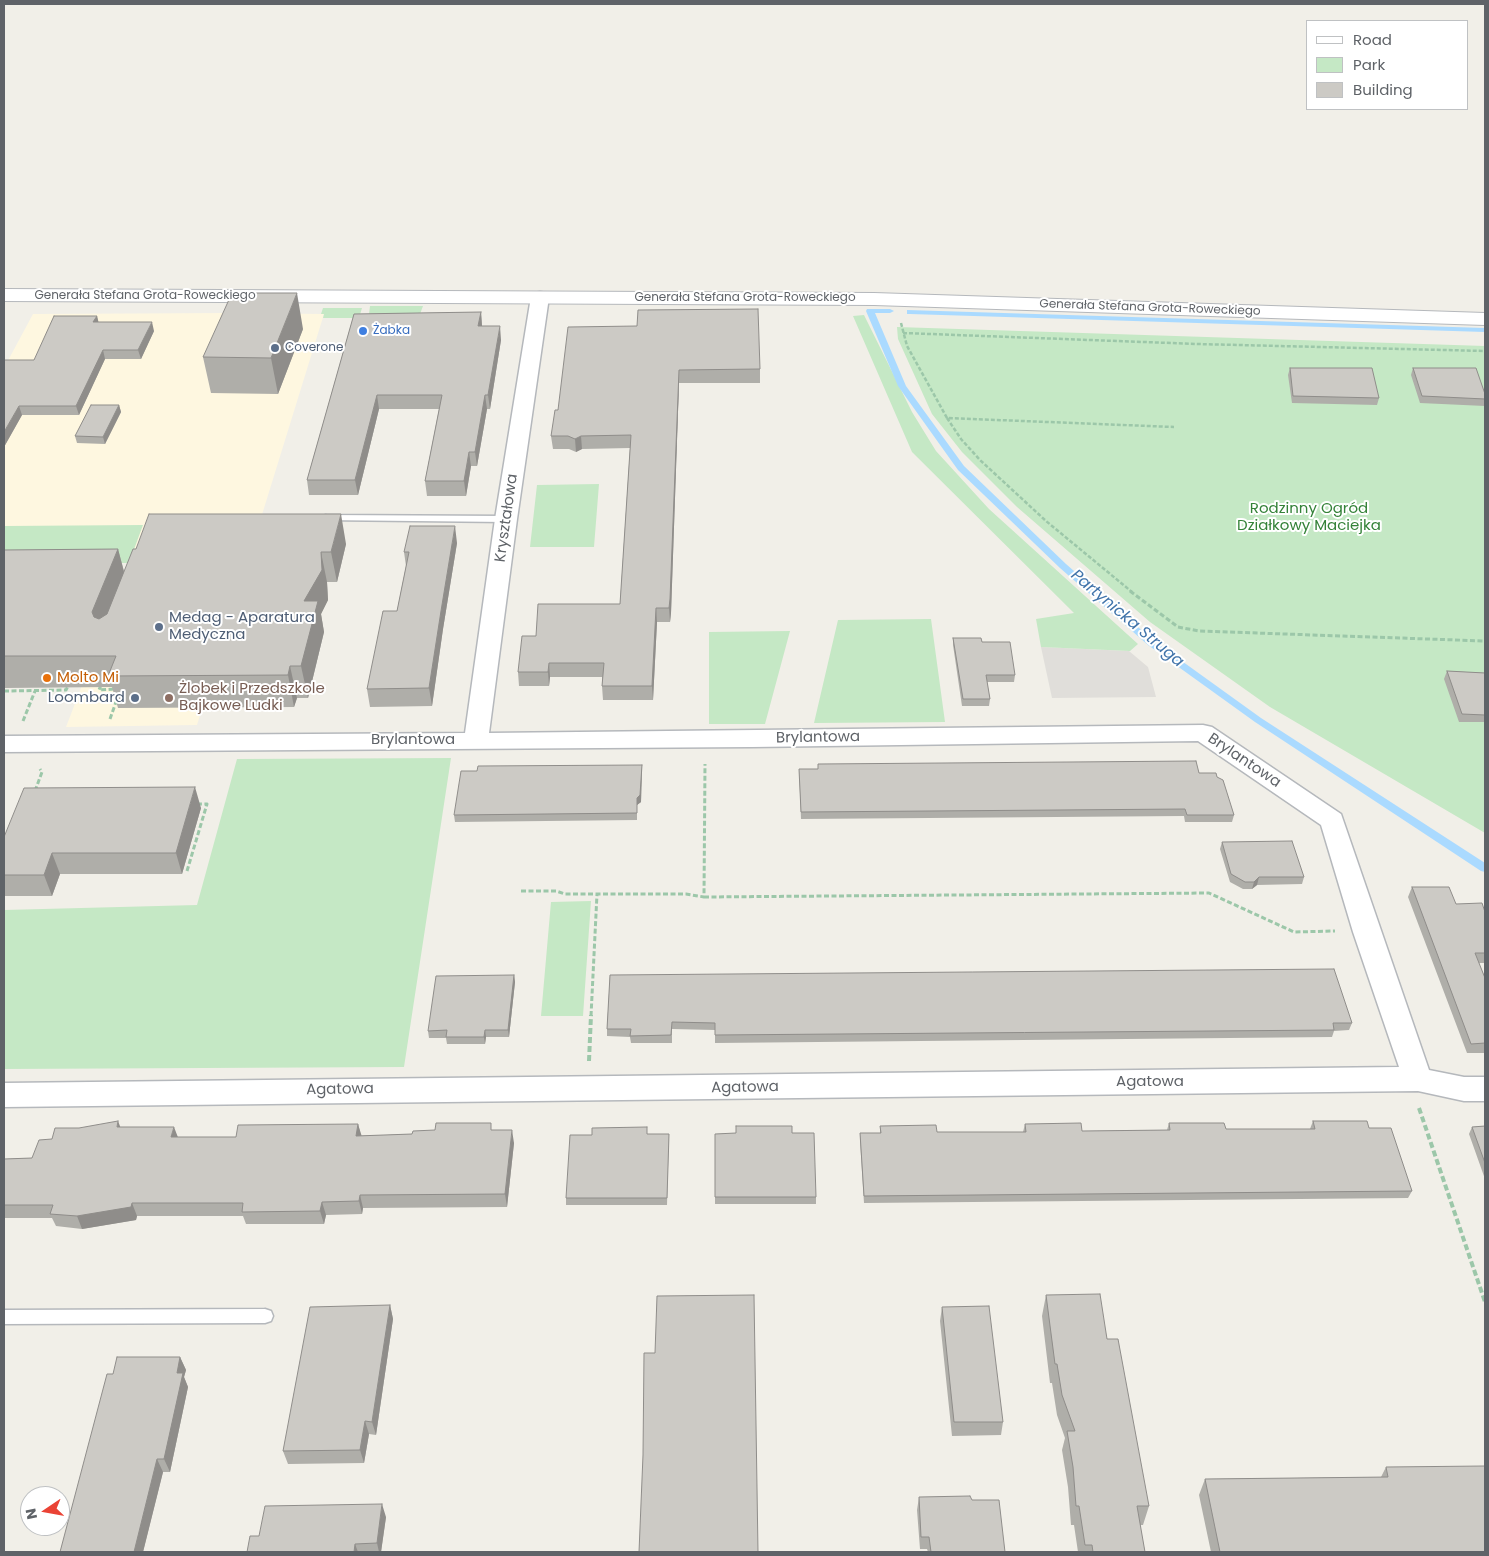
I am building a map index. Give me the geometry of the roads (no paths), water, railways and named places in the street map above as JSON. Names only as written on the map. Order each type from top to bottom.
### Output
[{"type":"street","name":"Generała Stefana Grota-Roweckiego","points":[[4,296],[874,299],[1485,319]]},
{"type":"street","name":"Kryształowa","points":[[476,739],[506,519],[540,297]]},
{"type":"street","name":"Brylantowa","points":[[4,744],[1203,733],[1332,820],[1417,1089]]},
{"type":"street","name":"Agatowa","points":[[4,1095],[405,1089],[652,1089],[1035,1082],[1485,1089]]},
{"type":"lane","points":[[314,518],[506,519]]},
{"type":"lane","points":[[4,1317],[265,1316]]},
{"type":"waterway","name":"Partynicka Struga","points":[[890,311],[870,311],[902,386],[961,468],[1063,566],[1151,643],[1258,720],[1485,868]]},
{"type":"waterway","points":[[910,312],[1485,330]]},
{"type":"place","name":"Żabka","points":[[363,331]]},
{"type":"place","name":"Coverone","points":[[275,348]]},
{"type":"place","name":"Medag - Aparatura Medyczna","points":[[159,627]]},
{"type":"place","name":"Molto Mi","points":[[47,678]]},
{"type":"place","name":"Loombard","points":[[135,698]]},
{"type":"place","name":"Żlobek i Przedszkole Bajkowe Ludki","points":[[169,698]]},
{"type":"park label","name":"Rodzinny Ogród Działkowy Maciejka","points":[[1309,518]]}]
